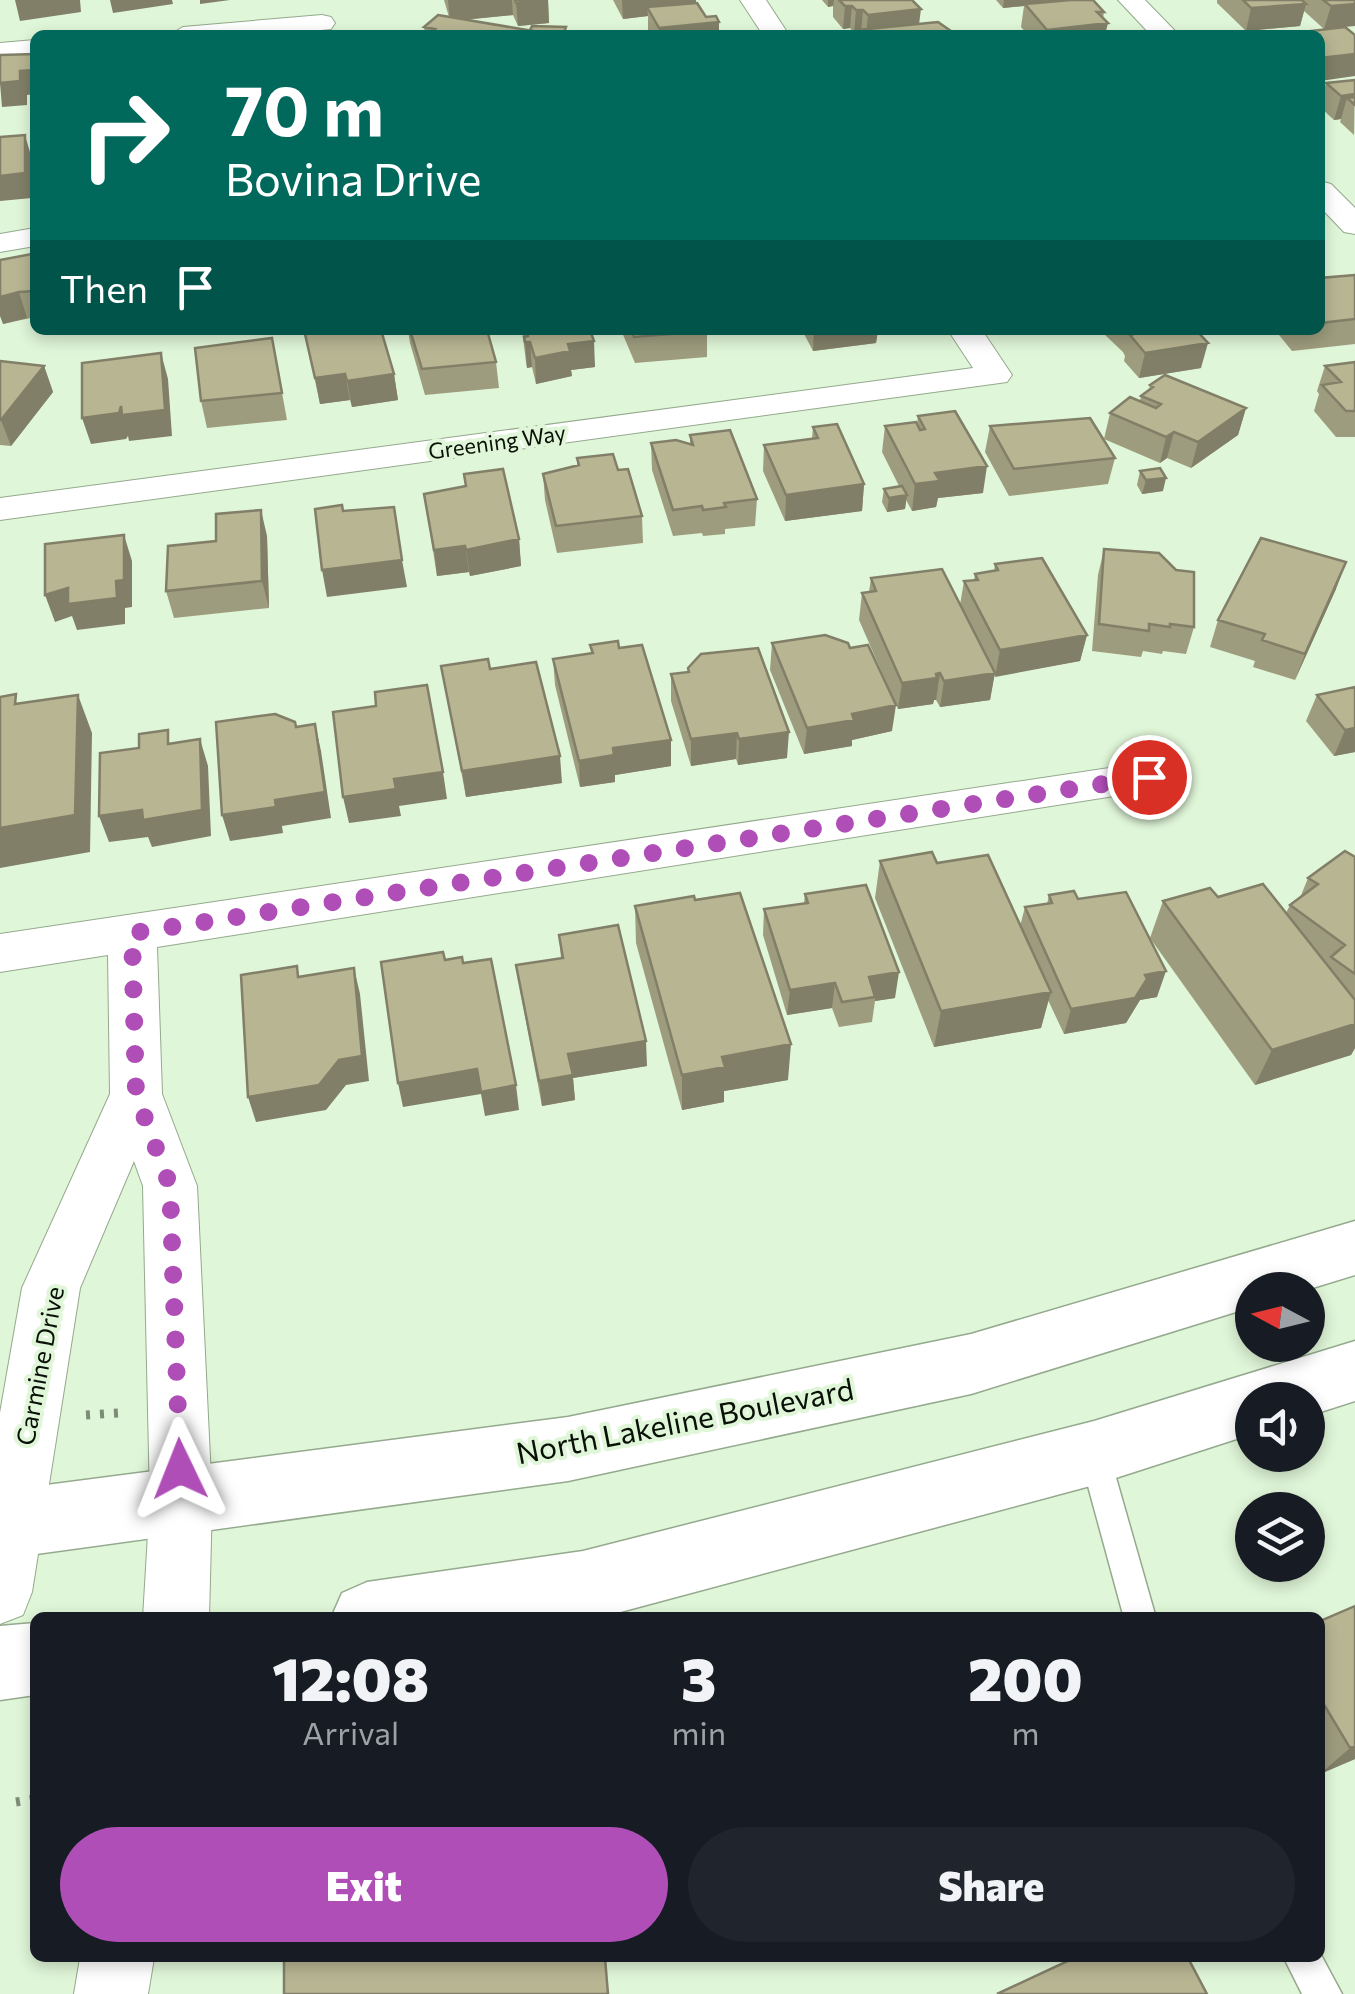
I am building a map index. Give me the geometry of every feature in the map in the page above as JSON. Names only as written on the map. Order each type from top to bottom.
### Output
[{"type":"main road","name":"North Lakeline Boulevard","points":[[6,1525],[568,1449],[971,1364],[1355,1248]]},
{"type":"main road","points":[[1320,1382],[1355,1371]]},
{"type":"main road","points":[[408,1612],[583,1586],[1094,1453],[1235,1408]]},
{"type":"main road","points":[[0,1662],[30,1659]]},
{"type":"street","points":[[754,0],[773,30]]},
{"type":"street","points":[[1131,0],[1161,30]]},
{"type":"street","points":[[236,30],[322,22]]},
{"type":"street","points":[[0,52],[30,49]]},
{"type":"street","points":[[1325,195],[1355,226]]},
{"type":"street","points":[[0,243],[30,237]]},
{"type":"street","name":"Greening Way","points":[[0,509],[994,376],[969,335]]},
{"type":"street","points":[[0,953],[1149,777]]},
{"type":"street","name":"Carmine Drive","points":[[132,933],[136,1094],[170,1186],[181,1500],[176,1612]]},
{"type":"street","name":"Carmine Drive","points":[[0,1592],[6,1525],[52,1288],[136,1094]]},
{"type":"street","points":[[111,1994],[117,1962]]},
{"type":"lane","points":[[1094,1453],[1138,1612]]},
{"type":"lane","points":[[1304,1962],[1323,1994]]},
{"type":"path","points":[[74,1416],[137,1412]]},
{"type":"path","points":[[16,1802],[30,1801]]},
{"type":"building","points":[[839,0],[912,0],[921,9],[868,15]]},
{"type":"building","points":[[1093,0],[1104,12],[1097,12],[1108,23],[1047,30],[1025,4]]},
{"type":"building","points":[[1243,0],[1302,0],[1306,4],[1251,8]]},
{"type":"building","points":[[1323,0],[1355,0],[1355,4],[1331,6]]},
{"type":"building","points":[[697,3],[706,17],[716,16],[719,22],[659,28],[647,7]]},
{"type":"building","points":[[438,15],[527,30],[434,30],[424,27]]},
{"type":"building","points":[[938,22],[950,30],[858,30]]},
{"type":"building","points":[[532,26],[566,27],[565,30],[530,30]]},
{"type":"building","points":[[1345,27],[1355,35],[1355,54],[1325,57],[1325,30],[1320,30]]},
{"type":"building","points":[[30,54],[30,70],[20,71],[20,81],[0,83],[0,55]]},
{"type":"building","points":[[1355,80],[1355,94],[1341,96],[1326,83]]},
{"type":"building","points":[[25,135],[25,173],[0,176],[0,137]]},
{"type":"building","points":[[30,254],[30,291],[0,297],[0,260]]},
{"type":"building","points":[[1355,275],[1355,319],[1325,322],[1325,278]]},
{"type":"building","points":[[305,335],[382,335],[394,374],[347,381],[345,374],[315,378]]},
{"type":"building","points":[[412,335],[488,335],[496,362],[422,369]]},
{"type":"building","points":[[592,335],[594,341],[568,344],[570,351],[535,358],[530,342],[525,342],[524,337]]},
{"type":"building","points":[[1130,335],[1201,335],[1208,343],[1145,353]]},
{"type":"building","points":[[272,338],[282,393],[201,401],[195,348]]},
{"type":"building","points":[[161,353],[165,410],[122,415],[121,406],[119,413],[82,418],[82,363]]},
{"type":"building","points":[[0,361],[44,366],[1,420],[0,420]]},
{"type":"building","points":[[1355,362],[1355,411],[1346,411],[1322,385],[1341,382],[1325,366]]},
{"type":"building","points":[[1165,375],[1246,408],[1198,442],[1174,432],[1166,437],[1110,413],[1130,397],[1156,408],[1161,404],[1141,396]]},
{"type":"building","points":[[955,411],[987,466],[935,473],[940,481],[915,484],[885,426],[916,422],[920,430],[925,429],[918,416]]},
{"type":"building","points":[[1090,418],[1115,458],[1014,469],[990,426]]},
{"type":"building","points":[[837,424],[864,484],[786,495],[764,445],[818,438],[813,427]]},
{"type":"building","points":[[730,430],[757,499],[724,503],[726,507],[673,510],[651,443],[676,440],[693,445],[690,435]]},
{"type":"building","points":[[613,454],[618,470],[628,469],[642,516],[556,526],[543,474],[579,465],[577,458]]},
{"type":"building","points":[[1160,468],[1166,478],[1146,480],[1140,471]]},
{"type":"building","points":[[503,469],[519,539],[466,550],[465,546],[434,550],[424,494],[466,486],[464,474]]},
{"type":"building","points":[[902,486],[907,495],[889,498],[884,489]]},
{"type":"building","points":[[342,505],[343,511],[394,507],[402,560],[322,570],[315,509]]},
{"type":"building","points":[[261,510],[262,581],[166,591],[168,546],[216,541],[216,514]]},
{"type":"building","points":[[124,535],[124,580],[116,581],[117,598],[68,604],[68,588],[45,595],[45,544]]},
{"type":"building","points":[[1261,538],[1346,562],[1305,654],[1262,640],[1265,634],[1218,620]]},
{"type":"building","points":[[1104,549],[1159,553],[1176,570],[1194,572],[1194,627],[1149,624],[1149,631],[1099,624]]},
{"type":"building","points":[[1042,558],[1087,635],[1000,650],[964,581],[978,580],[975,574],[998,570],[995,564]]},
{"type":"building","points":[[942,569],[995,673],[944,681],[940,673],[937,678],[902,683],[862,593],[876,591],[871,578]]},
{"type":"building","points":[[825,635],[848,643],[850,648],[868,645],[896,705],[852,714],[854,720],[807,728],[772,643]]},
{"type":"building","points":[[618,641],[619,648],[642,645],[671,740],[613,748],[614,755],[579,761],[553,659],[593,653],[590,645]]},
{"type":"building","points":[[758,648],[789,732],[739,739],[737,733],[691,739],[671,674],[689,672],[688,668],[701,654]]},
{"type":"building","points":[[488,659],[490,669],[536,662],[560,756],[462,771],[441,666]]},
{"type":"building","points":[[427,685],[443,772],[394,779],[396,789],[343,797],[333,712],[376,706],[375,692]]},
{"type":"building","points":[[1355,687],[1355,728],[1345,730],[1317,695]]},
{"type":"building","points":[[16,694],[15,704],[78,695],[75,815],[0,828],[0,697]]},
{"type":"building","points":[[275,714],[295,722],[296,727],[315,724],[325,792],[275,800],[276,807],[222,815],[216,722]]},
{"type":"building","points":[[168,730],[168,744],[200,739],[202,810],[143,820],[142,810],[99,816],[100,753],[139,748],[139,734]]},
{"type":"building","points":[[1345,851],[1355,857],[1355,974],[1331,957],[1345,945],[1290,905],[1318,884],[1308,878]]},
{"type":"building","points":[[932,852],[937,863],[988,855],[1051,992],[941,1011],[880,861]]},
{"type":"building","points":[[1263,884],[1355,1000],[1355,1024],[1272,1050],[1163,901],[1210,888],[1218,897]]},
{"type":"building","points":[[866,885],[899,972],[869,977],[875,997],[842,1002],[835,983],[790,990],[764,909],[808,903],[805,894]]},
{"type":"building","points":[[1074,891],[1078,899],[1126,892],[1166,971],[1145,975],[1147,979],[1135,998],[1071,1009],[1025,907],[1052,903],[1049,895]]},
{"type":"building","points":[[740,893],[791,1044],[722,1057],[725,1067],[682,1075],[635,906]]},
{"type":"building","points":[[618,925],[646,1041],[568,1054],[573,1075],[539,1081],[516,965],[563,958],[559,935]]},
{"type":"building","points":[[443,952],[445,960],[462,957],[463,963],[491,959],[516,1085],[481,1092],[477,1069],[398,1083],[381,962]]},
{"type":"building","points":[[297,966],[298,977],[354,968],[362,1056],[339,1060],[319,1085],[248,1097],[241,975]]},
{"type":"building","points":[[1355,1606],[1355,1746],[1350,1748],[1325,1706],[1325,1619]]},
{"type":"building","points":[[284,1962],[605,1962],[608,1994],[284,1994]]},
{"type":"building","points":[[1065,1962],[1190,1962],[1207,1994],[997,1994]]},
{"type":"route","points":[[180,1469],[170,1186],[136,1094],[132,933],[1149,777]]}]
